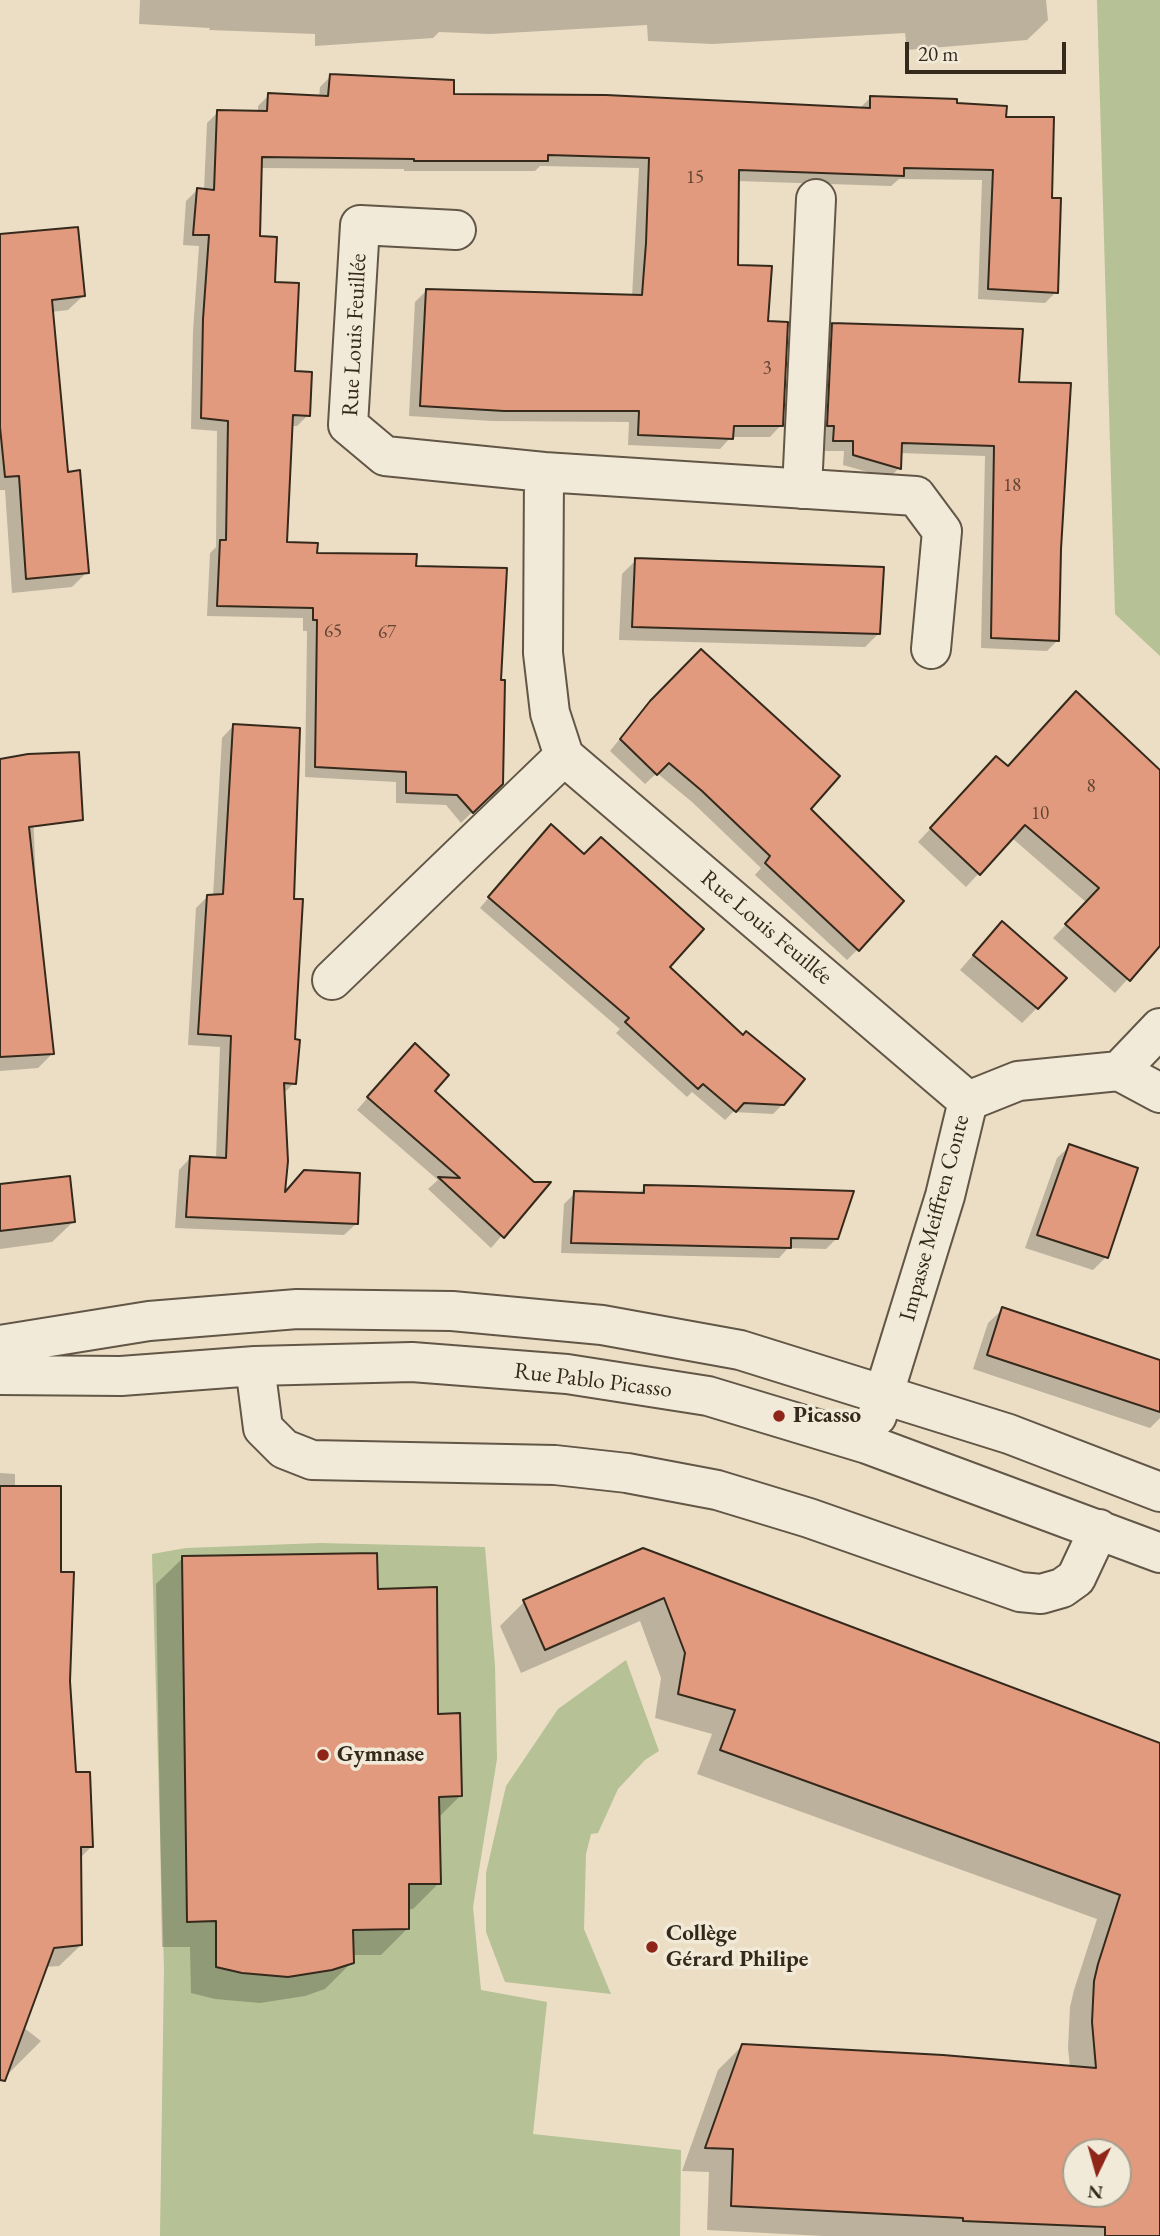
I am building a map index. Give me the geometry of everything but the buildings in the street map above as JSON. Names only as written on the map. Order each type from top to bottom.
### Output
[{"type":"street","points":[[802,489],[816,199]]},
{"type":"street","name":"Rue Louis Feuillée","points":[[456,230],[360,225],[348,425],[385,456],[544,471]]},
{"type":"street","points":[[332,980],[564,756],[550,713],[543,653],[544,471],[916,496],[942,531],[931,649]]},
{"type":"street","name":"Rue Louis Feuillée","points":[[564,756],[968,1101]]},
{"type":"street","points":[[1160,1028],[1119,1071],[1160,1093]]},
{"type":"street","name":"Impasse Meiffren Conte","points":[[867,1444],[945,1196],[968,1101],[1018,1081],[1119,1071]]},
{"type":"street","points":[[0,1345],[149,1321],[297,1309],[452,1311],[602,1325],[728,1348],[884,1394],[1009,1434],[1160,1492]]},
{"type":"street","name":"Rue Pablo Picasso","points":[[0,1375],[121,1376],[255,1366],[412,1363],[567,1374],[708,1395],[867,1444],[1160,1553]]},
{"type":"street","points":[[255,1366],[264,1428],[284,1449],[312,1460],[555,1465],[627,1472],[730,1494],[809,1518],[1020,1592],[1041,1594],[1062,1588],[1076,1578],[1099,1529]]},
{"type":"green space","points":[[1097,0],[1160,0],[1160,656],[1115,614]]},
{"type":"green space","points":[[320,1543],[485,1547],[495,1666],[497,1759],[473,1907],[481,1990],[547,2002],[533,2134],[681,2150],[680,2236],[160,2236],[164,1969],[152,1554],[186,1548]]},
{"type":"green space","points":[[626,1660],[659,1751],[645,1760],[618,1789],[598,1833],[591,1834],[586,1854],[584,1929],[611,1994],[505,1982],[486,1932],[486,1873],[506,1786],[558,1709]]},
{"type":"place","name":"Picasso","points":[[779,1416]]},
{"type":"place","name":"Gymnase","points":[[323,1755]]},
{"type":"place","name":"Collège Gérard Philipe","points":[[652,1947]]}]
